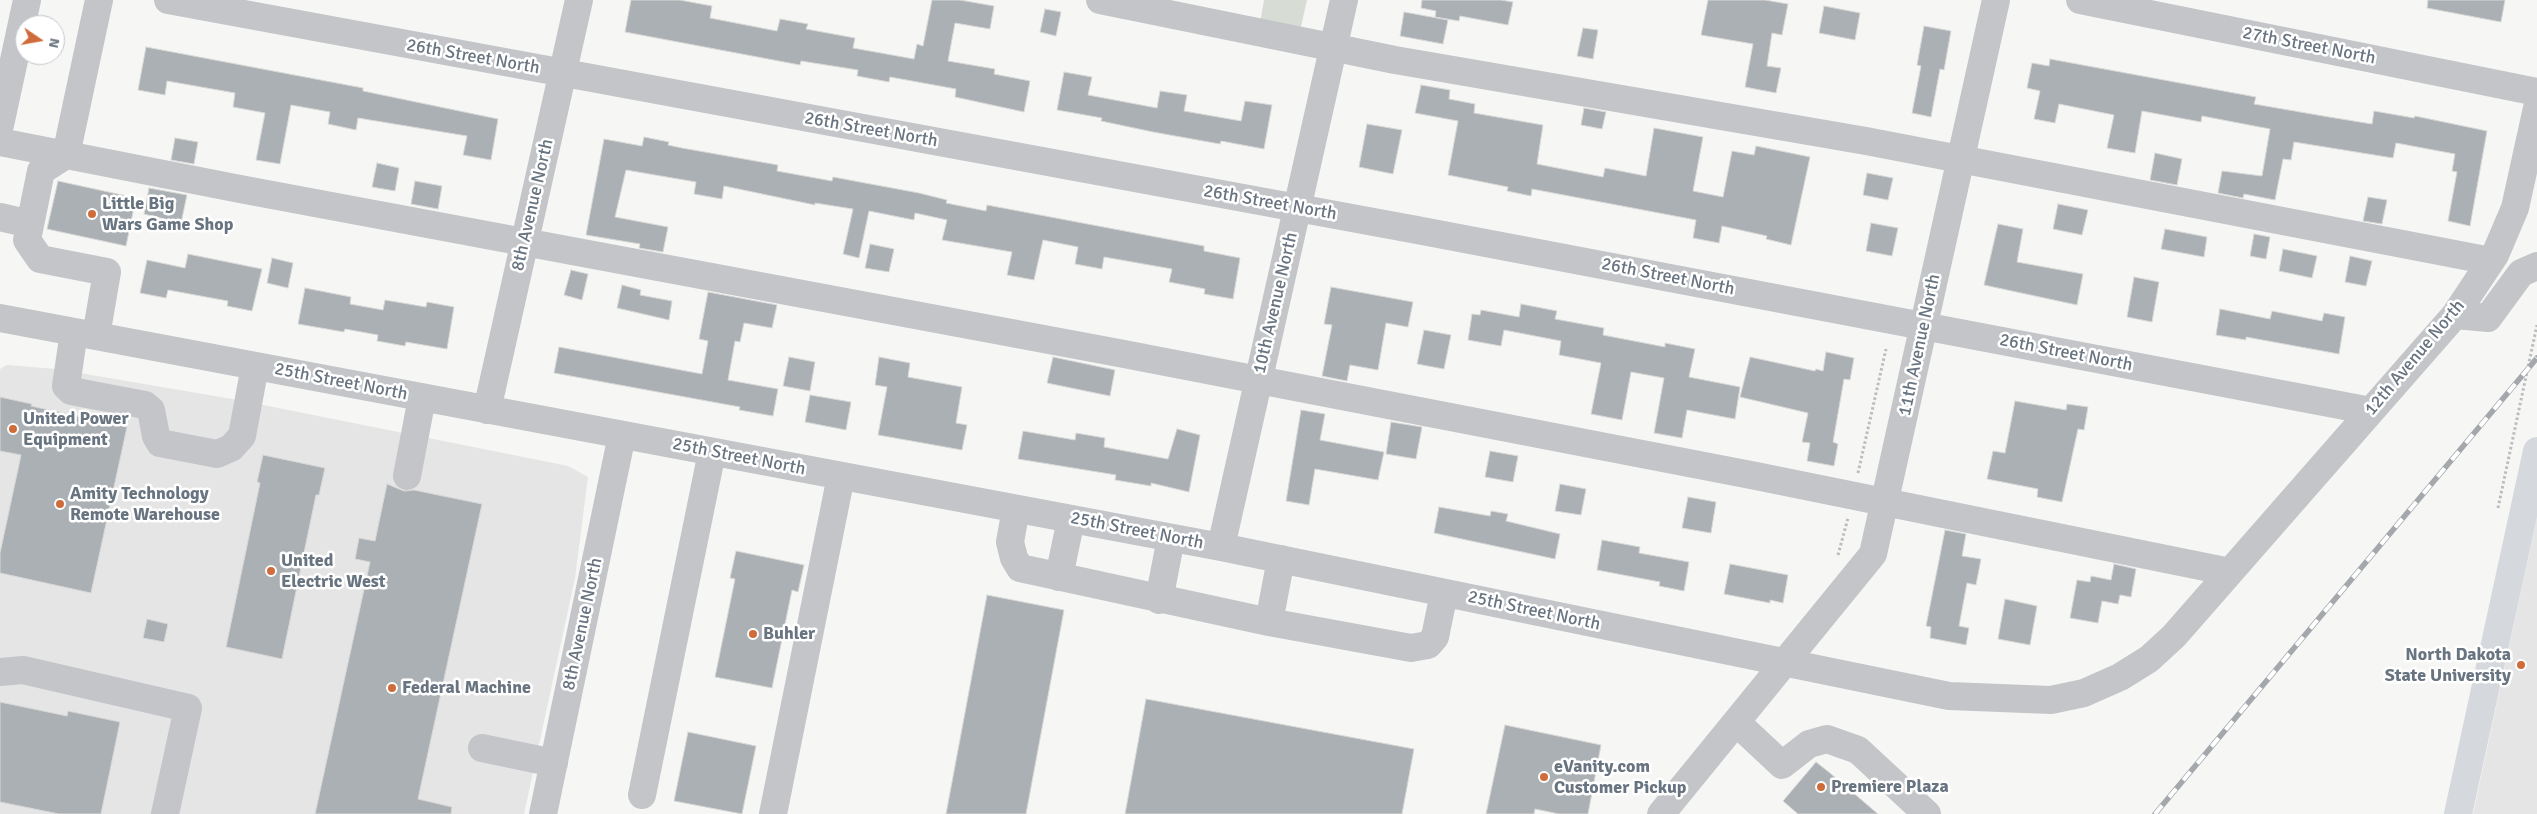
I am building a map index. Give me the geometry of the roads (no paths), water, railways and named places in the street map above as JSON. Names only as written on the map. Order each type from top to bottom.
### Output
[{"type":"main road","points":[[2458,814],[2537,451]]},
{"type":"street","points":[[0,125],[27,0]]},
{"type":"street","points":[[99,0],[66,155],[41,171],[27,240],[40,259],[107,272],[66,386],[71,390],[145,405],[151,410],[156,436],[160,443],[217,454],[231,448],[242,436],[255,366]]},
{"type":"street","name":"26th Street North","points":[[168,0],[1297,208],[2371,411]]},
{"type":"street","name":"8th Avenue North","points":[[487,410],[579,0]]},
{"type":"street","points":[[1100,0],[1394,60],[1856,139],[2491,261]]},
{"type":"street","name":"10th Avenue North","points":[[1221,547],[1344,0]]},
{"type":"street","name":"11th Avenue North","points":[[1661,814],[1874,554],[1996,0]]},
{"type":"street","name":"27th Street North","points":[[2080,0],[2537,92]]},
{"type":"street","name":"12th Avenue North","points":[[2230,572],[2455,315],[2491,261],[2515,208],[2537,108]]},
{"type":"street","points":[[0,142],[1259,380],[1885,502],[2230,572]]},
{"type":"street","points":[[0,217],[30,224]]},
{"type":"street","points":[[2455,315],[2488,318],[2521,274],[2537,266]]},
{"type":"street","name":"25th Street North","points":[[0,318],[1221,547],[1949,696],[2051,700],[2084,692],[2120,676],[2148,659],[2174,636],[2230,572]]},
{"type":"street","points":[[407,476],[422,398]]},
{"type":"street","name":"8th Avenue North","points":[[543,814],[622,435]]},
{"type":"street","points":[[642,795],[712,452]]},
{"type":"street","points":[[773,814],[841,476]]},
{"type":"street","points":[[1016,509],[1010,542],[1014,558],[1020,568],[1159,600],[1269,622],[1412,648],[1428,645],[1435,637],[1444,593]]},
{"type":"street","points":[[1059,577],[1071,519]]},
{"type":"street","points":[[1159,600],[1171,538]]},
{"type":"street","points":[[1269,622],[1281,559]]},
{"type":"street","points":[[0,672],[23,670],[188,708],[164,814]]},
{"type":"street","points":[[1736,722],[1782,765],[1809,744],[1827,739],[1858,750],[1927,814]]},
{"type":"street","points":[[482,748],[554,763]]},
{"type":"railway","points":[[2155,814],[2537,358]]},
{"type":"place","name":"Little Big Wars Game Shop","points":[[92,214]]},
{"type":"place","name":"United Power Equipment","points":[[13,429]]},
{"type":"place","name":"Amity Technology Remote Warehouse","points":[[60,504]]},
{"type":"place","name":"United Electric West","points":[[271,571]]},
{"type":"place","name":"Buhler","points":[[753,634]]},
{"type":"place","name":"North Dakota State University","points":[[2521,665]]},
{"type":"place","name":"Federal Machine","points":[[392,688]]},
{"type":"place","name":"eVanity.com Customer Pickup","points":[[1544,777]]},
{"type":"place","name":"Premiere Plaza","points":[[1821,787]]}]
